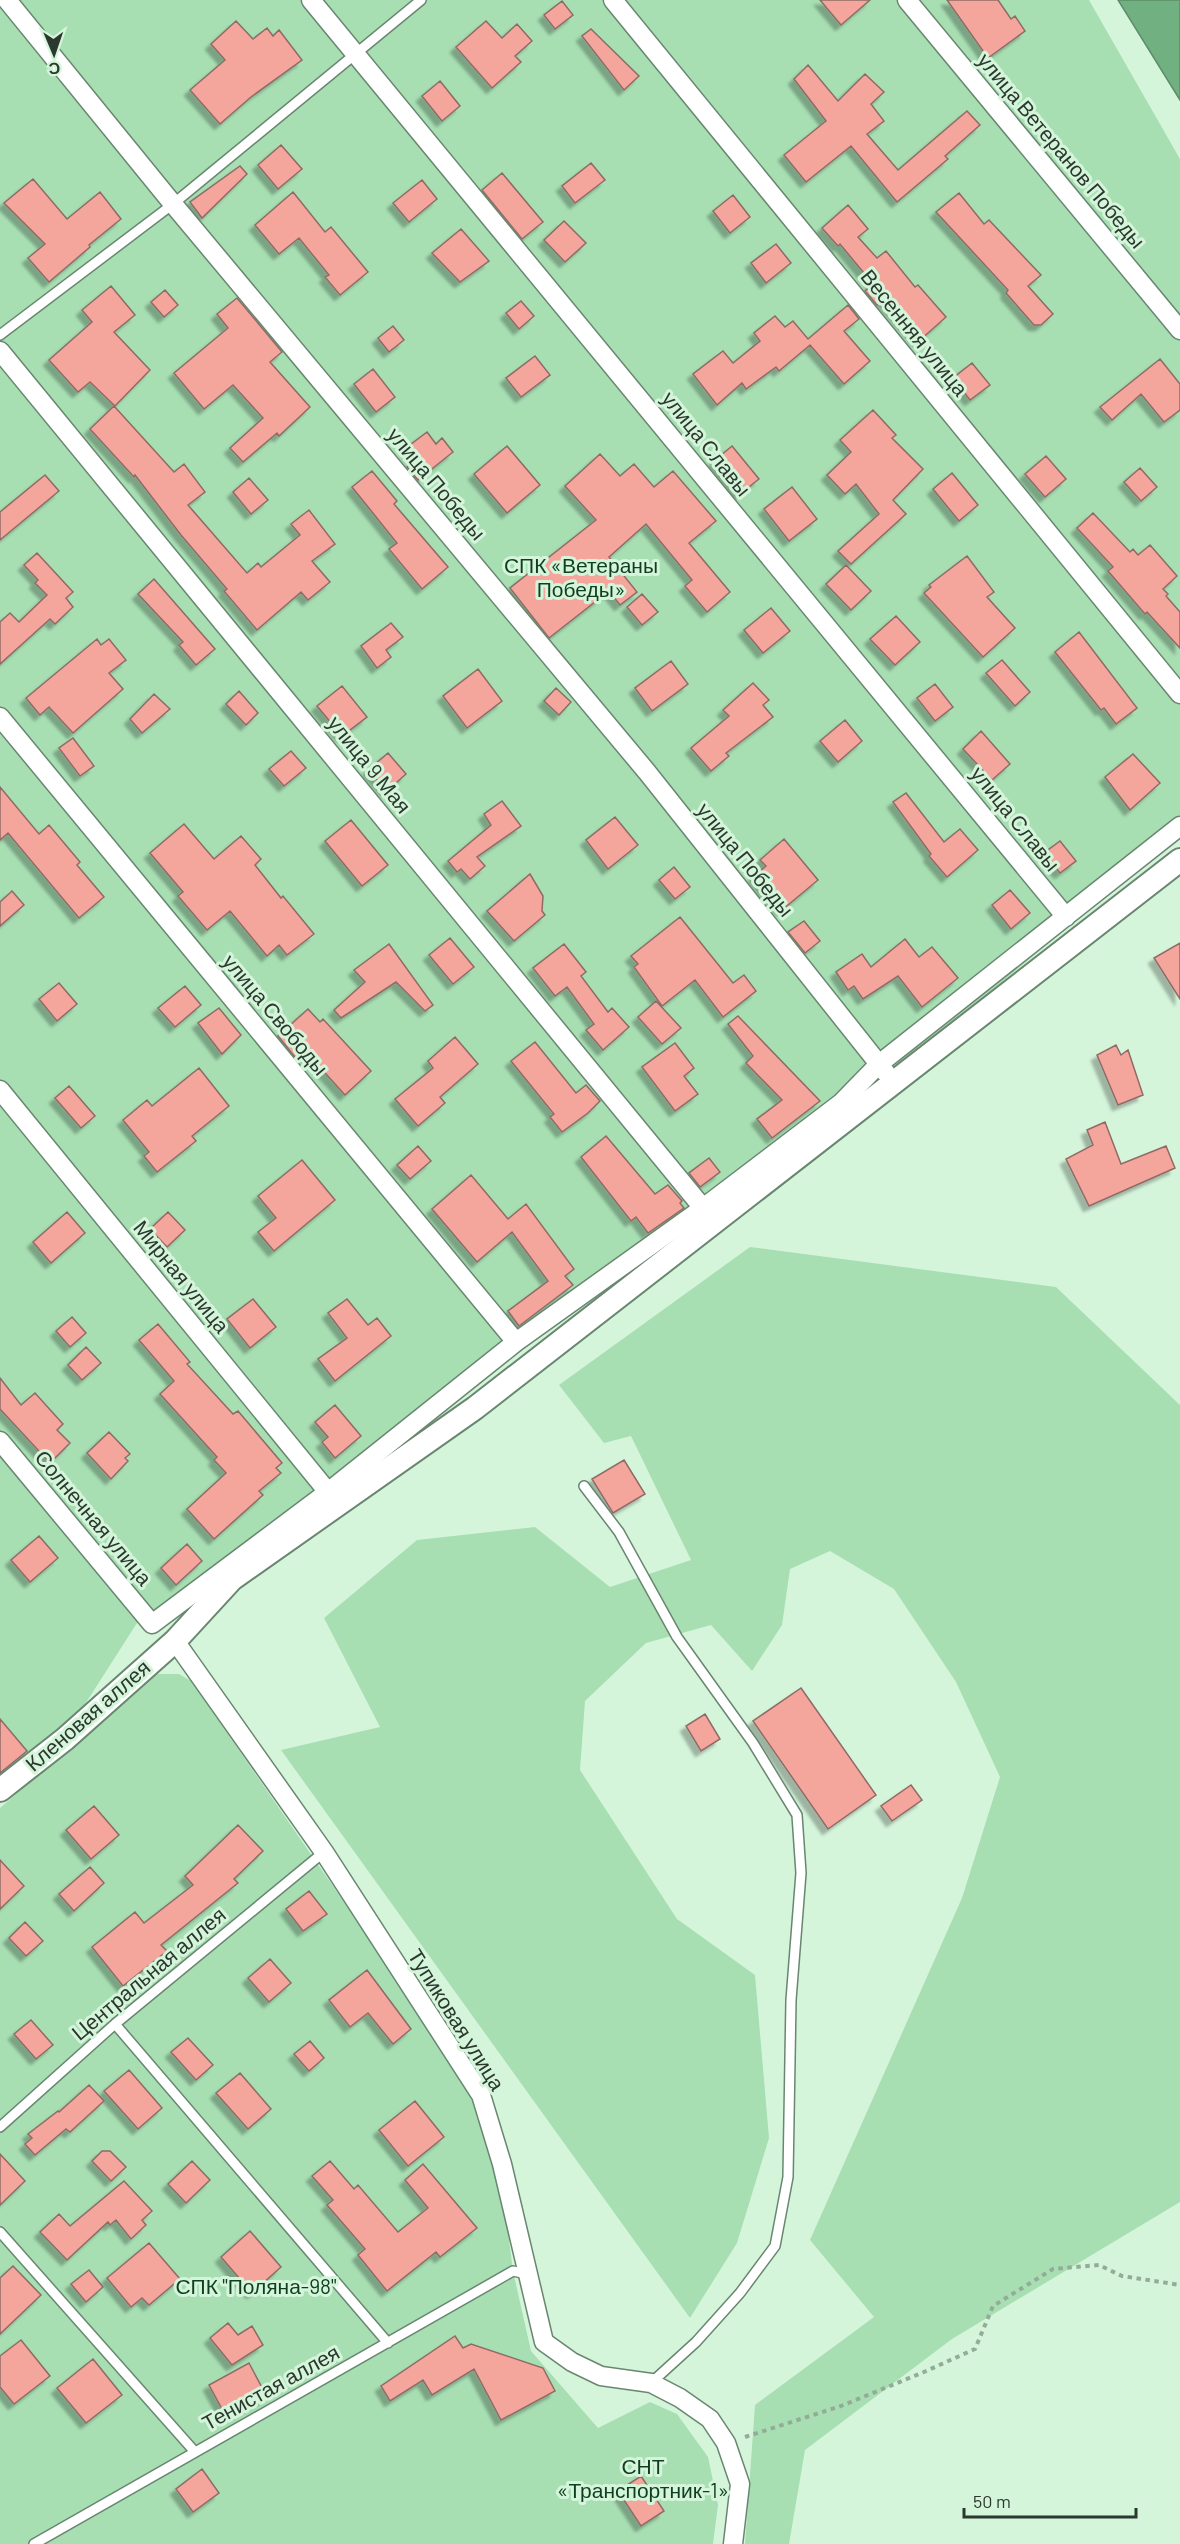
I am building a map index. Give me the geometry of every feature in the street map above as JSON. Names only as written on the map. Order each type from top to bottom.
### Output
[{"type":"street","name":"улица Победы","points":[[7,0],[173,204],[646,772],[894,1084]]},
{"type":"street","name":"улица Славы","points":[[311,0],[1074,927]]},
{"type":"street","name":"Весенняя улица","points":[[613,0],[1180,694]]},
{"type":"street","name":"улица Ветеранов Победы","points":[[907,0],[1180,330]]},
{"type":"street","name":"улица 9 Мая","points":[[0,351],[703,1208]]},
{"type":"street","name":"улица Свободы","points":[[0,717],[516,1342]]},
{"type":"street","points":[[328,1492],[516,1342],[703,1208],[841,1103],[879,1064],[1074,927],[1180,826]]},
{"type":"street","name":"Кленовая аллея","points":[[0,1790],[65,1739],[175,1641],[232,1579],[475,1408],[894,1084],[1074,927],[1177,867]]},
{"type":"street","name":"Мирная улица","points":[[0,1090],[328,1492]]},
{"type":"street","name":"Солнечная улица","points":[[0,1441],[152,1624],[328,1492]]},
{"type":"street","name":"Тупиковая улица","points":[[175,1641],[324,1852],[481,2095],[502,2163],[544,2342],[572,2362],[601,2376],[651,2384],[680,2397],[710,2419],[726,2443],[740,2484],[733,2544]]},
{"type":"lane","points":[[0,335],[173,204],[357,55],[421,0]]},
{"type":"lane","points":[[584,1486],[618,1532],[677,1637],[753,1743],[797,1815],[801,1873],[791,2000],[788,2177],[775,2246],[740,2293],[696,2342],[651,2384]]},
{"type":"lane","name":"Центральная аллея","points":[[0,2127],[115,2024],[324,1852]]},
{"type":"lane","points":[[115,2024],[388,2343]]},
{"type":"lane","points":[[0,2232],[195,2452]]},
{"type":"lane","name":"Тенистая аллея","points":[[34,2544],[513,2271],[527,2274]]},
{"type":"path","points":[[726,2443],[841,2406],[975,2349],[993,2306],[1053,2269],[1099,2265],[1122,2276],[1180,2285]]},
{"type":"green space","name":"СПК «Ветераны Победы»","points":[[0,0],[1089,0],[1180,159],[1180,836],[948,1026],[137,1623],[73,1723],[0,1783]]},
{"type":"green space","points":[[750,1247],[1056,1287],[1180,1405],[1180,2202],[952,2339],[805,2450],[789,2544],[745,2544],[755,2405],[874,2317],[810,2240],[962,1898],[1000,1777],[956,1682],[894,1589],[830,1551],[790,1569],[782,1625],[752,1671],[711,1625],[646,1643],[585,1701],[580,1770],[677,1919],[755,1975],[769,2138],[737,2243],[690,2318],[281,1750],[380,1727],[324,1618],[417,1540],[535,1527],[610,1587],[691,1560],[631,1436],[604,1443],[559,1385]]},
{"type":"green space","name":"СПК \"Поляна-98\"","points":[[154,1674],[179,1674],[191,1681],[463,2074],[501,2177],[513,2271],[531,2351],[598,2428],[650,2402],[677,2414],[708,2457],[718,2505],[713,2544],[0,2544],[0,1808]]},
{"type":"shaded area","points":[[1118,0],[1180,0],[1180,100]]},
{"type":"building","points":[[820,0],[870,0],[841,25]]},
{"type":"building","points":[[947,0],[998,0],[1011,19],[1015,16],[1025,31],[988,58]]},
{"type":"building","points":[[562,1],[573,15],[555,29],[544,15]]},
{"type":"building","points":[[236,21],[253,39],[267,28],[273,36],[279,30],[302,60],[251,97],[220,124],[190,90],[225,60],[211,44]]},
{"type":"building","points":[[486,21],[502,38],[517,24],[532,41],[515,56],[521,62],[492,88],[456,47]]},
{"type":"building","points":[[591,29],[639,76],[624,90],[582,36]]},
{"type":"building","points":[[808,65],[838,101],[865,74],[884,92],[871,104],[884,121],[867,134],[898,170],[967,111],[980,125],[945,156],[948,159],[897,202],[851,146],[806,182],[784,155],[826,121],[794,79]]},
{"type":"building","points":[[440,81],[460,106],[442,121],[422,96]]},
{"type":"building","points":[[281,145],[302,169],[278,189],[258,165]]},
{"type":"building","points":[[591,163],[605,180],[575,203],[562,186]]},
{"type":"building","points":[[240,166],[247,174],[202,218],[190,202]]},
{"type":"building","points":[[502,173],[543,222],[522,239],[482,190]]},
{"type":"building","points":[[33,179],[67,219],[100,192],[121,219],[49,282],[28,258],[45,244],[4,203]]},
{"type":"building","points":[[422,180],[437,199],[409,222],[393,203]]},
{"type":"building","points":[[293,192],[325,232],[331,227],[368,272],[340,295],[325,277],[329,275],[299,238],[279,254],[255,225]]},
{"type":"building","points":[[959,193],[984,224],[989,220],[1041,275],[1028,286],[1053,314],[1041,325],[1034,325],[1006,293],[1008,290],[936,212]]},
{"type":"building","points":[[733,195],[750,217],[730,233],[713,211]]},
{"type":"building","points":[[848,205],[868,229],[858,237],[877,258],[886,251],[915,287],[918,285],[946,317],[919,341],[883,300],[877,305],[865,291],[873,284],[840,244],[838,246],[822,228]]},
{"type":"building","points":[[564,221],[586,243],[565,262],[544,240]]},
{"type":"building","points":[[461,229],[489,261],[460,282],[432,253]]},
{"type":"building","points":[[776,244],[791,263],[766,283],[751,263]]},
{"type":"building","points":[[111,286],[135,315],[114,332],[150,370],[115,406],[90,382],[78,392],[49,360],[92,322],[82,310]]},
{"type":"building","points":[[165,290],[178,305],[164,317],[151,302]]},
{"type":"building","points":[[237,298],[282,352],[270,362],[310,407],[279,436],[277,433],[243,462],[230,448],[263,418],[233,385],[204,409],[174,373],[228,328],[217,314]]},
{"type":"building","points":[[521,301],[534,316],[519,329],[506,313]]},
{"type":"building","points":[[848,305],[859,319],[844,331],[870,361],[844,384],[810,345],[779,371],[776,367],[746,389],[742,383],[717,405],[693,374],[723,351],[733,363],[760,341],[754,333],[775,316],[785,327],[793,321],[808,339]]},
{"type":"building","points":[[393,326],[404,340],[389,352],[378,338]]},
{"type":"building","points":[[535,356],[550,375],[521,397],[506,378]]},
{"type":"building","points":[[1160,359],[1180,384],[1180,410],[1164,422],[1141,394],[1112,420],[1100,407]]},
{"type":"building","points":[[972,363],[990,385],[970,400],[953,378]]},
{"type":"building","points":[[373,369],[395,397],[376,412],[354,384]]},
{"type":"building","points":[[114,406],[174,472],[184,464],[205,492],[188,505],[247,573],[258,563],[261,567],[300,535],[291,524],[309,510],[335,544],[312,561],[330,582],[308,600],[301,592],[257,630],[224,591],[227,589],[181,535],[135,475],[134,477],[90,429]]},
{"type":"building","points":[[873,410],[896,435],[892,438],[923,469],[893,500],[906,514],[851,564],[838,551],[879,514],[856,484],[845,494],[827,475],[851,452],[840,440]]},
{"type":"building","points":[[427,432],[436,444],[442,438],[453,452],[418,480],[407,467],[415,461],[406,448]]},
{"type":"building","points":[[507,446],[540,485],[507,513],[474,474]]},
{"type":"building","points":[[732,446],[759,479],[740,494],[714,461]]},
{"type":"building","points":[[600,454],[620,476],[634,464],[654,487],[673,471],[716,521],[689,543],[730,592],[707,612],[685,586],[692,580],[646,524],[609,557],[637,592],[620,605],[609,591],[549,638],[510,588],[596,520],[565,486]]},
{"type":"building","points":[[1046,456],[1066,479],[1045,497],[1025,474]]},
{"type":"building","points":[[1140,468],[1157,487],[1141,501],[1124,482]]},
{"type":"building","points":[[372,471],[397,501],[394,504],[448,567],[422,589],[389,549],[397,543],[352,487]]},
{"type":"building","points":[[952,473],[978,505],[959,521],[933,489]]},
{"type":"building","points":[[45,475],[59,491],[0,540],[0,512]]},
{"type":"building","points":[[249,478],[268,500],[251,514],[233,492]]},
{"type":"building","points":[[792,487],[817,519],[789,541],[764,509]]},
{"type":"building","points":[[1093,513],[1130,552],[1133,549],[1138,555],[1150,545],[1177,576],[1163,589],[1180,612],[1180,648],[1147,612],[1145,614],[1108,571],[1113,567],[1077,528]]},
{"type":"building","points":[[37,553],[73,592],[66,598],[73,607],[55,624],[50,619],[0,664],[0,622],[10,613],[19,622],[47,595],[35,583],[38,580],[24,565]]},
{"type":"building","points":[[967,556],[994,592],[987,597],[1015,628],[983,657],[924,593],[931,587],[929,585]]},
{"type":"building","points":[[846,565],[871,591],[851,610],[826,584]]},
{"type":"building","points":[[154,579],[215,649],[196,665],[179,645],[183,642],[138,594]]},
{"type":"building","points":[[642,594],[658,612],[642,625],[627,607]]},
{"type":"building","points":[[771,608],[790,631],[763,653],[744,630]]},
{"type":"building","points":[[896,616],[920,642],[895,665],[870,639]]},
{"type":"building","points":[[391,623],[403,637],[386,650],[391,657],[377,668],[361,646]]},
{"type":"building","points":[[1079,632],[1137,708],[1116,724],[1104,708],[1101,710],[1055,652]]},
{"type":"building","points":[[97,639],[101,645],[109,639],[126,660],[109,673],[123,689],[73,733],[49,707],[40,715],[26,698]]},
{"type":"building","points":[[1002,660],[1030,692],[1015,706],[986,673]]},
{"type":"building","points":[[671,661],[688,684],[652,711],[635,688]]},
{"type":"building","points":[[478,669],[502,701],[467,728],[443,696]]},
{"type":"building","points":[[753,683],[769,700],[763,705],[773,717],[726,753],[729,756],[711,771],[691,748],[729,716],[723,710]]},
{"type":"building","points":[[935,684],[953,707],[935,721],[917,698]]},
{"type":"building","points":[[342,686],[367,717],[342,736],[317,706]]},
{"type":"building","points":[[556,688],[571,702],[559,715],[544,701]]},
{"type":"building","points":[[239,691],[258,713],[246,725],[226,704]]},
{"type":"building","points":[[154,694],[170,709],[142,733],[130,719]]},
{"type":"building","points":[[845,720],[862,741],[838,762],[820,741]]},
{"type":"building","points":[[981,731],[1010,764],[992,780],[963,749]]},
{"type":"building","points":[[73,738],[94,766],[80,776],[59,748]]},
{"type":"building","points":[[291,751],[306,768],[284,786],[269,769]]},
{"type":"building","points":[[388,753],[406,774],[387,791],[368,770]]},
{"type":"building","points":[[1133,754],[1160,783],[1130,810],[1105,777]]},
{"type":"building","points":[[0,787],[39,834],[49,825],[80,862],[77,865],[104,897],[79,918],[8,833],[0,840]]},
{"type":"building","points":[[906,793],[944,842],[960,829],[978,850],[947,877],[929,856],[931,854],[893,802]]},
{"type":"building","points":[[502,801],[521,826],[477,857],[485,866],[470,879],[461,869],[457,872],[448,861],[491,825],[484,814]]},
{"type":"building","points":[[615,817],[638,845],[608,869],[586,840]]},
{"type":"building","points":[[351,820],[388,865],[362,886],[325,841]]},
{"type":"building","points":[[184,824],[214,859],[241,836],[261,859],[255,865],[314,934],[287,955],[279,945],[267,956],[230,911],[207,930],[178,896],[183,892],[150,853]]},
{"type":"building","points":[[784,839],[818,880],[782,910],[754,876],[766,866],[760,860]]},
{"type":"building","points":[[1060,841],[1076,861],[1060,873],[1044,853]]},
{"type":"building","points":[[674,867],[690,887],[675,899],[659,880]]},
{"type":"building","points":[[530,874],[543,896],[542,911],[545,915],[514,941],[487,911]]},
{"type":"building","points":[[1010,890],[1030,913],[1011,929],[992,905]]},
{"type":"building","points":[[12,891],[24,905],[0,926],[0,902]]},
{"type":"building","points":[[680,917],[733,983],[744,975],[756,991],[723,1017],[695,980],[662,1006],[634,967],[638,964],[631,956]]},
{"type":"building","points":[[804,921],[820,941],[805,953],[788,932]]},
{"type":"building","points":[[450,938],[474,967],[453,984],[429,955]]},
{"type":"building","points":[[905,939],[919,957],[932,947],[958,978],[922,1007],[898,976],[863,999],[854,986],[848,990],[836,972],[862,954],[871,967]]},
{"type":"building","points":[[1180,943],[1180,999],[1154,958]]},
{"type":"building","points":[[389,944],[433,1005],[425,1011],[396,982],[341,1018],[334,1010],[365,982],[354,970]]},
{"type":"building","points":[[564,944],[586,972],[581,976],[608,1012],[612,1008],[629,1027],[603,1050],[586,1030],[594,1024],[567,987],[555,996],[533,968]]},
{"type":"building","points":[[59,983],[77,1004],[57,1021],[39,999]]},
{"type":"building","points":[[185,986],[201,1005],[175,1027],[158,1008]]},
{"type":"building","points":[[656,1001],[681,1028],[662,1044],[638,1017]]},
{"type":"building","points":[[219,1008],[241,1035],[222,1054],[198,1023]]},
{"type":"building","points":[[308,1009],[320,1022],[323,1019],[371,1071],[345,1095],[308,1054],[299,1062],[278,1036]]},
{"type":"building","points":[[738,1016],[820,1101],[772,1138],[757,1119],[782,1100],[746,1063],[753,1056],[728,1024]]},
{"type":"building","points":[[455,1037],[478,1064],[440,1097],[445,1103],[418,1126],[395,1099],[433,1068],[428,1061]]},
{"type":"building","points":[[535,1042],[576,1093],[586,1085],[600,1101],[562,1132],[550,1117],[554,1114],[511,1061]]},
{"type":"building","points":[[675,1043],[694,1068],[684,1076],[698,1094],[675,1111],[642,1067]]},
{"type":"building","points":[[1116,1045],[1121,1055],[1128,1050],[1143,1095],[1118,1105],[1097,1055]]},
{"type":"building","points":[[199,1068],[229,1106],[192,1136],[196,1141],[157,1172],[144,1156],[149,1152],[123,1120],[147,1100],[152,1106]]},
{"type":"building","points":[[69,1086],[95,1116],[81,1128],[55,1098]]},
{"type":"building","points":[[1105,1122],[1121,1164],[1166,1146],[1175,1168],[1089,1206],[1066,1159],[1093,1145],[1087,1130]]},
{"type":"building","points":[[606,1136],[655,1194],[668,1185],[682,1201],[680,1203],[684,1208],[648,1233],[636,1217],[631,1221],[581,1157]]},
{"type":"building","points":[[418,1146],[431,1161],[410,1179],[397,1165]]},
{"type":"building","points":[[709,1158],[720,1172],[700,1187],[689,1173]]},
{"type":"building","points":[[302,1160],[335,1200],[274,1251],[258,1232],[276,1218],[258,1196]]},
{"type":"building","points":[[471,1175],[508,1219],[526,1204],[574,1269],[565,1276],[573,1285],[519,1326],[508,1311],[548,1281],[512,1232],[477,1262],[432,1209]]},
{"type":"building","points":[[67,1212],[85,1233],[51,1263],[33,1242]]},
{"type":"building","points":[[168,1212],[185,1230],[167,1247],[150,1229]]},
{"type":"building","points":[[253,1299],[276,1327],[250,1348],[227,1319]]},
{"type":"building","points":[[347,1299],[368,1325],[377,1318],[391,1336],[335,1381],[318,1359],[347,1338],[328,1313]]},
{"type":"building","points":[[72,1317],[86,1333],[70,1347],[56,1331]]},
{"type":"building","points":[[158,1324],[190,1362],[187,1364],[233,1414],[238,1411],[282,1463],[276,1468],[281,1473],[259,1491],[263,1495],[214,1539],[187,1509],[226,1473],[214,1460],[217,1457],[160,1394],[174,1381],[139,1340]]},
{"type":"building","points":[[86,1347],[101,1363],[82,1380],[68,1365]]},
{"type":"building","points":[[0,1378],[21,1405],[35,1393],[63,1424],[57,1430],[70,1443],[50,1463],[0,1409]]},
{"type":"building","points":[[335,1405],[361,1436],[335,1458],[322,1442],[328,1437],[315,1422]]},
{"type":"building","points":[[109,1432],[130,1454],[125,1458],[128,1461],[111,1479],[87,1453]]},
{"type":"building","points":[[624,1460],[645,1494],[613,1513],[592,1479]]},
{"type":"building","points":[[39,1536],[58,1558],[30,1582],[11,1560]]},
{"type":"building","points":[[187,1544],[202,1561],[176,1585],[161,1568]]},
{"type":"building","points":[[801,1688],[876,1795],[828,1829],[753,1721]]},
{"type":"building","points":[[705,1714],[720,1739],[701,1751],[686,1726]]},
{"type":"building","points":[[0,1719],[27,1751],[0,1773]]},
{"type":"building","points":[[911,1785],[922,1800],[892,1821],[881,1806]]},
{"type":"building","points":[[94,1806],[119,1835],[91,1859],[66,1830]]},
{"type":"building","points":[[238,1825],[263,1851],[234,1879],[238,1883],[161,1945],[167,1951],[123,1986],[92,1947],[135,1912],[144,1923],[193,1885],[185,1876]]},
{"type":"building","points":[[0,1860],[24,1886],[0,1909]]},
{"type":"building","points":[[90,1867],[104,1883],[74,1911],[59,1894]]},
{"type":"building","points":[[309,1891],[327,1914],[303,1931],[286,1909]]},
{"type":"building","points":[[25,1922],[43,1941],[26,1956],[9,1938]]},
{"type":"building","points":[[270,1959],[291,1983],[269,2002],[248,1978]]},
{"type":"building","points":[[367,1970],[411,2029],[393,2044],[368,2013],[350,2027],[329,2000]]},
{"type":"building","points":[[31,2020],[53,2045],[36,2059],[14,2034]]},
{"type":"building","points":[[188,2038],[213,2065],[196,2080],[171,2052]]},
{"type":"building","points":[[310,2041],[324,2058],[309,2071],[294,2054]]},
{"type":"building","points":[[129,2070],[162,2108],[138,2129],[104,2091]]},
{"type":"building","points":[[240,2073],[271,2109],[248,2129],[216,2093]]},
{"type":"building","points":[[89,2085],[104,2101],[70,2132],[66,2129],[35,2155],[25,2144],[32,2138],[28,2134],[59,2112]]},
{"type":"building","points":[[415,2101],[444,2137],[408,2166],[379,2130]]},
{"type":"building","points":[[102,2151],[110,2151],[126,2167],[111,2181],[92,2161]]},
{"type":"building","points":[[0,2154],[25,2181],[0,2205]]},
{"type":"building","points":[[192,2161],[210,2180],[186,2203],[168,2184]]},
{"type":"building","points":[[330,2161],[354,2189],[358,2185],[398,2232],[428,2208],[405,2180],[423,2164],[477,2228],[440,2257],[436,2252],[387,2291],[358,2255],[365,2249],[327,2205],[333,2200],[312,2176]]},
{"type":"building","points":[[124,2181],[152,2211],[142,2220],[146,2225],[131,2239],[116,2220],[110,2225],[108,2222],[67,2260],[40,2232],[59,2214],[70,2226]]},
{"type":"building","points":[[250,2231],[281,2267],[252,2293],[221,2257]]},
{"type":"building","points":[[149,2243],[180,2279],[149,2305],[142,2298],[131,2307],[107,2278]]},
{"type":"building","points":[[13,2266],[41,2295],[0,2334],[0,2278]]},
{"type":"building","points":[[89,2270],[103,2287],[86,2302],[71,2284]]},
{"type":"building","points":[[228,2323],[238,2335],[252,2326],[263,2345],[232,2365],[210,2338]]},
{"type":"building","points":[[455,2336],[463,2348],[471,2344],[543,2368],[555,2391],[501,2420],[474,2369],[432,2395],[423,2380],[390,2401],[381,2386]]},
{"type":"building","points":[[21,2340],[50,2376],[14,2404],[0,2387],[0,2356]]},
{"type":"building","points":[[93,2359],[122,2395],[86,2423],[57,2388]]},
{"type":"building","points":[[249,2363],[267,2397],[227,2418],[209,2385]]},
{"type":"building","points":[[202,2469],[219,2493],[193,2512],[176,2489]]},
{"type":"building","points":[[641,2476],[664,2511],[641,2526],[618,2491]]},
{"type":"park label","name":"СНТ «Транспортник-1»","points":[[643,2479]]}]
